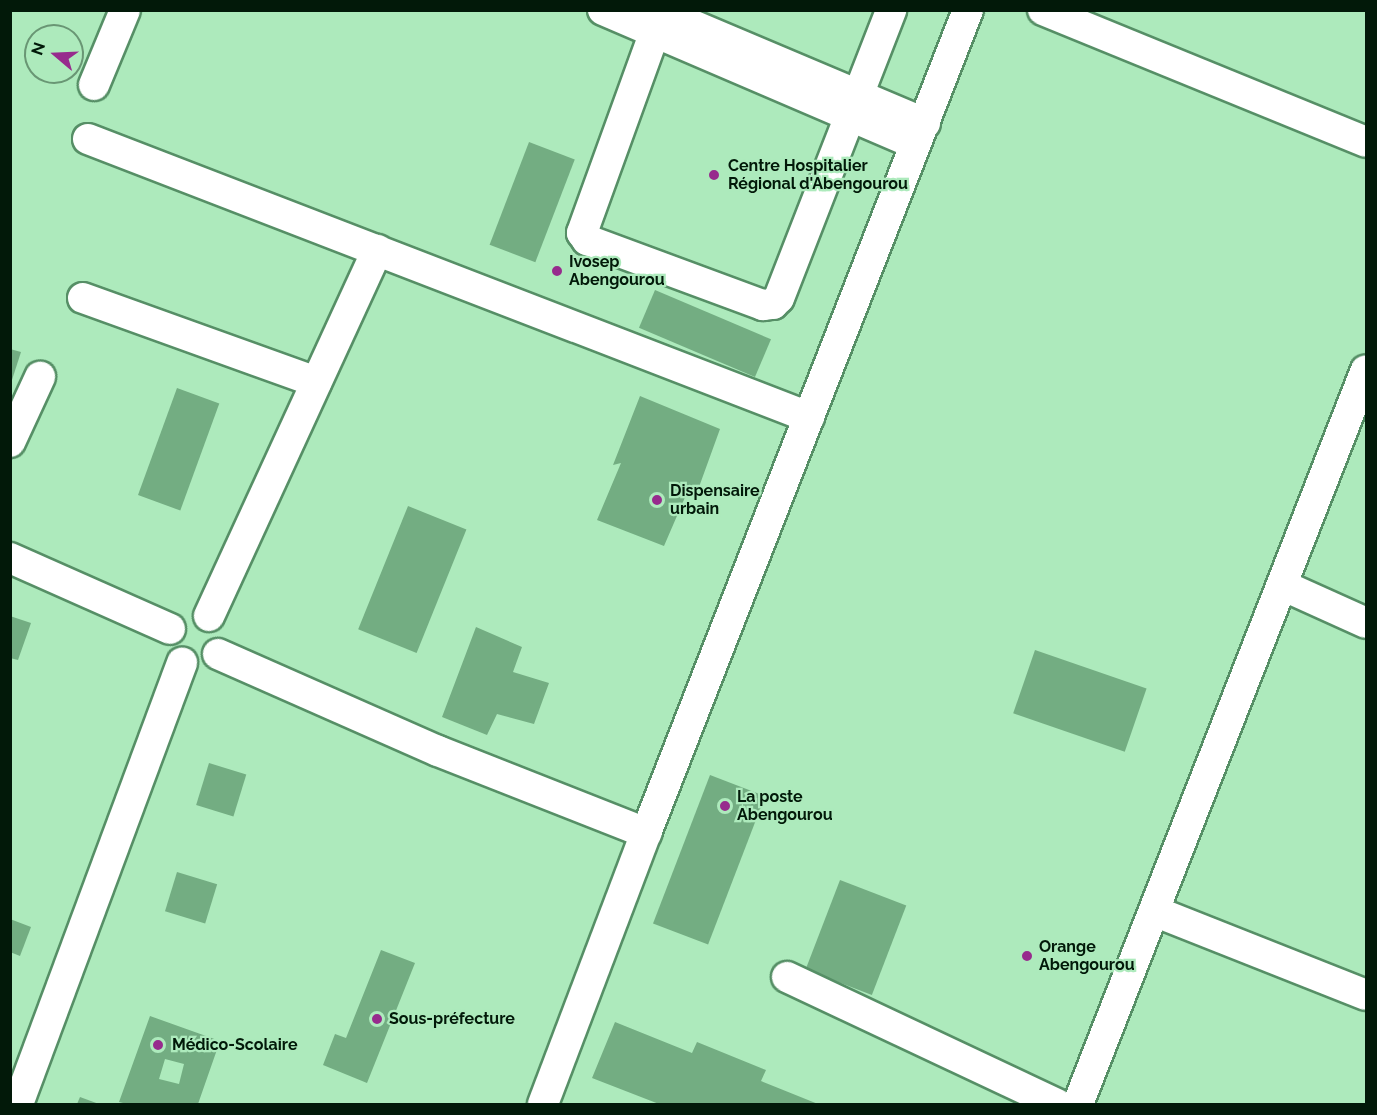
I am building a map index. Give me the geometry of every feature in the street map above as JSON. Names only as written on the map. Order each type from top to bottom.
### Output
[{"type":"street","points":[[94,86],[125,10]]},
{"type":"street","points":[[603,10],[658,18],[920,133]]},
{"type":"street","points":[[658,18],[582,233],[587,240],[763,305],[772,304],[779,298],[891,10]]},
{"type":"street","points":[[543,1104],[646,833],[968,10]]},
{"type":"street","points":[[1043,10],[1366,142]]},
{"type":"street","points":[[88,139],[809,417]]},
{"type":"street","points":[[209,616],[377,250]]},
{"type":"street","points":[[83,298],[316,382]]},
{"type":"street","points":[[1078,1104],[1366,370]]},
{"type":"street","points":[[10,442],[40,377]]},
{"type":"street","points":[[10,558],[170,628]]},
{"type":"street","points":[[1282,585],[1366,622]]},
{"type":"street","points":[[200,612],[209,616],[219,625],[222,637],[218,654],[202,665],[182,663],[170,650],[168,640],[170,628],[182,615],[200,612]]},
{"type":"street","points":[[218,654],[438,751],[646,833]]},
{"type":"street","points":[[18,1104],[182,663]]},
{"type":"street","points":[[1154,911],[1366,995]]},
{"type":"street","points":[[787,977],[1057,1104]]},
{"type":"building","points":[[529,142],[575,160],[535,262],[490,245]]},
{"type":"building","points":[[655,290],[771,339],[755,377],[639,328]]},
{"type":"building","points":[[10,349],[21,352],[11,383],[10,383]]},
{"type":"building","points":[[177,388],[219,403],[180,511],[138,495]]},
{"type":"building","points":[[640,396],[720,429],[695,498],[686,495],[664,546],[597,520],[621,463],[613,465]]},
{"type":"building","points":[[408,506],[466,530],[417,653],[358,629]]},
{"type":"building","points":[[10,616],[31,623],[18,660],[10,658]]},
{"type":"building","points":[[476,627],[522,647],[513,672],[549,683],[534,724],[497,714],[487,735],[442,717]]},
{"type":"building","points":[[1035,650],[1147,688],[1125,752],[1013,713]]},
{"type":"building","points":[[209,763],[246,774],[233,816],[196,805]]},
{"type":"building","points":[[710,775],[765,796],[708,945],[653,923]]},
{"type":"building","points":[[177,872],[217,884],[205,923],[165,911]]},
{"type":"building","points":[[840,880],[906,905],[872,995],[806,970]]},
{"type":"building","points":[[10,919],[31,927],[20,956],[10,952]]},
{"type":"building","points":[[381,950],[415,963],[367,1083],[323,1065],[335,1034],[346,1038]]},
{"type":"building","points":[[150,1016],[220,1041],[198,1104],[119,1102]],"holes":[[[165,1059],[184,1064],[179,1084],[159,1079]]]},
{"type":"building","points":[[615,1022],[692,1053],[697,1042],[766,1070],[761,1081],[818,1104],[659,1104],[592,1078]]},
{"type":"building","points":[[80,1097],[99,1104],[77,1104]]},
{"type":"place","name":"Centre Hospitalier Régional d'Abengourou","points":[[714,175]]},
{"type":"place","name":"Ivosep Abengourou","points":[[557,271]]},
{"type":"place","name":"Dispensaire urbain","points":[[657,500]]},
{"type":"place","name":"La poste Abengourou","points":[[725,806]]},
{"type":"place","name":"Orange Abengourou","points":[[1027,956]]},
{"type":"place","name":"Sous-préfecture","points":[[377,1019]]},
{"type":"place","name":"Médico-Scolaire","points":[[158,1045]]}]
